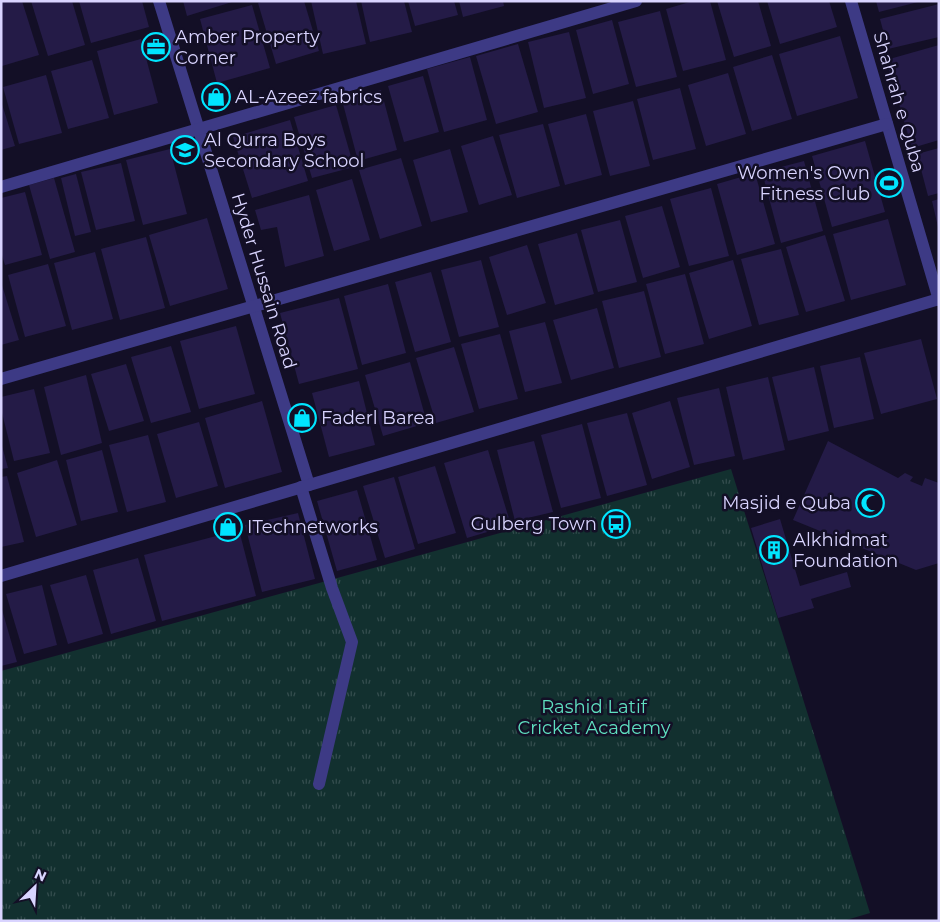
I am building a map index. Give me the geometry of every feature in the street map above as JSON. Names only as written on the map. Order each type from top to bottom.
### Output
[{"type":"street","name":"Hyder Hussain Road","points":[[159,1],[253,306],[305,486],[332,588],[352,642],[319,784]]},
{"type":"street","points":[[1,187],[636,1]]},
{"type":"street","name":"Shahrah e Quba","points":[[850,1],[939,299]]},
{"type":"street","points":[[1,379],[887,124]]},
{"type":"street","points":[[1,576],[939,299]]},
{"type":"green space","name":"Rashid Latif Cricket Academy","points":[[731,469],[870,913],[843,921],[1,921],[1,671]]},
{"type":"building","points":[[1,1],[22,1],[39,55],[2,66]]},
{"type":"building","points":[[31,1],[72,1],[85,45],[48,56]]},
{"type":"building","points":[[79,1],[142,1],[149,27],[91,43]]},
{"type":"building","points":[[183,1],[232,1],[232,2],[187,16]]},
{"type":"building","points":[[264,1],[304,1],[319,51],[276,64],[258,3]]},
{"type":"building","points":[[311,1],[356,1],[366,44],[323,54]]},
{"type":"building","points":[[361,1],[404,1],[412,32],[370,42]]},
{"type":"building","points":[[408,1],[454,1],[458,15],[415,26]]},
{"type":"building","points":[[459,1],[503,1],[504,6],[463,17]]},
{"type":"building","points":[[693,1],[710,1],[726,60],[683,71],[666,9]]},
{"type":"building","points":[[717,1],[758,1],[771,46],[734,57]]},
{"type":"building","points":[[767,1],[829,1],[837,27],[780,44]]},
{"type":"building","points":[[876,1],[918,1],[918,2],[879,12]]},
{"type":"building","points":[[939,4],[939,37],[888,49],[880,19]]},
{"type":"building","points":[[252,5],[270,68],[217,83],[200,19]]},
{"type":"building","points":[[660,11],[677,77],[636,87],[618,22]]},
{"type":"building","points":[[612,20],[629,84],[593,94],[576,30]]},
{"type":"building","points":[[569,32],[586,98],[544,108],[528,42]]},
{"type":"building","points":[[840,36],[858,98],[797,116],[779,54]]},
{"type":"building","points":[[141,39],[158,103],[114,115],[97,51]]},
{"type":"building","points":[[518,44],[538,112],[496,124],[476,56]]},
{"type":"building","points":[[939,45],[939,140],[912,148],[886,60]]},
{"type":"building","points":[[772,55],[792,119],[752,131],[733,67]]},
{"type":"building","points":[[470,57],[487,120],[444,132],[427,69]]},
{"type":"building","points":[[92,60],[109,118],[68,129],[51,71]]},
{"type":"building","points":[[728,73],[746,134],[706,146],[688,85]]},
{"type":"building","points":[[46,75],[62,133],[19,144],[3,87]]},
{"type":"building","points":[[423,76],[439,132],[404,142],[388,86]]},
{"type":"building","points":[[680,88],[696,149],[653,160],[637,99]]},
{"type":"building","points":[[381,90],[397,150],[358,161],[342,100]]},
{"type":"building","points":[[1,101],[15,146],[1,150]]},
{"type":"building","points":[[633,101],[650,166],[610,176],[593,111]]},
{"type":"building","points":[[336,105],[354,167],[312,178],[294,117]]},
{"type":"building","points":[[586,114],[602,175],[565,185],[548,124]]},
{"type":"building","points":[[290,120],[308,181],[252,198],[233,137]]},
{"type":"building","points":[[543,124],[560,186],[517,198],[499,135]]},
{"type":"building","points":[[493,136],[512,195],[479,205],[461,146]]},
{"type":"building","points":[[865,141],[885,212],[832,227],[812,156]]},
{"type":"building","points":[[939,148],[939,193],[928,196],[917,154]]},
{"type":"building","points":[[170,149],[187,214],[143,225],[126,160]]},
{"type":"building","points":[[450,149],[468,212],[431,222],[413,160]]},
{"type":"building","points":[[401,158],[422,226],[380,239],[359,170]]},
{"type":"building","points":[[804,161],[823,231],[781,243],[762,172]]},
{"type":"building","points":[[121,163],[135,221],[96,230],[81,172]]},
{"type":"building","points":[[755,173],[775,244],[737,255],[717,184]]},
{"type":"building","points":[[76,174],[91,232],[75,236],[61,178]]},
{"type":"building","points":[[54,178],[75,252],[50,259],[29,185]]},
{"type":"building","points":[[352,179],[370,240],[334,251],[316,190]]},
{"type":"building","points":[[711,188],[729,256],[689,266],[670,199]]},
{"type":"building","points":[[25,192],[42,255],[5,265],[1,252],[1,198]]},
{"type":"building","points":[[309,195],[324,256],[285,267],[277,227],[261,230],[255,210]]},
{"type":"building","points":[[939,199],[939,226],[938,227],[932,201]]},
{"type":"building","points":[[662,206],[680,267],[643,278],[625,216]]},
{"type":"building","points":[[207,218],[228,289],[170,306],[149,235]]},
{"type":"building","points":[[888,219],[906,285],[851,300],[833,234]]},
{"type":"building","points":[[620,220],[637,282],[598,292],[581,230]]},
{"type":"building","points":[[577,233],[594,294],[555,305],[538,244]]},
{"type":"building","points":[[825,235],[845,301],[806,312],[786,247]]},
{"type":"building","points":[[146,237],[165,308],[120,320],[101,249]]},
{"type":"building","points":[[527,245],[546,303],[507,315],[489,257]]},
{"type":"building","points":[[781,249],[799,315],[759,325],[741,259]]},
{"type":"building","points":[[95,252],[113,319],[72,330],[54,263]]},
{"type":"building","points":[[481,260],[499,327],[459,337],[441,270]]},
{"type":"building","points":[[733,260],[752,326],[709,339],[689,273]]},
{"type":"building","points":[[48,264],[66,326],[25,337],[8,275]]},
{"type":"building","points":[[431,272],[451,342],[415,352],[395,282]]},
{"type":"building","points":[[685,274],[704,344],[665,354],[646,284]]},
{"type":"building","points":[[1,282],[19,340],[1,345]]},
{"type":"building","points":[[388,284],[406,353],[362,365],[344,296]]},
{"type":"building","points":[[644,291],[661,357],[619,368],[602,301]]},
{"type":"building","points":[[339,298],[358,369],[299,384],[280,313]]},
{"type":"building","points":[[597,308],[614,368],[571,380],[553,320]]},
{"type":"building","points":[[545,322],[562,383],[525,392],[509,331]]},
{"type":"building","points":[[236,326],[255,394],[199,409],[180,341]]},
{"type":"building","points":[[500,334],[518,399],[479,409],[461,344]]},
{"type":"building","points":[[921,339],[937,399],[881,414],[864,353]]},
{"type":"building","points":[[171,346],[191,412],[151,423],[131,357]]},
{"type":"building","points":[[454,347],[474,412],[436,423],[416,358]]},
{"type":"building","points":[[860,357],[874,419],[834,428],[820,366]]},
{"type":"building","points":[[410,362],[427,423],[383,436],[365,375]]},
{"type":"building","points":[[126,364],[144,421],[109,431],[91,374]]},
{"type":"building","points":[[814,367],[829,431],[788,441],[772,377]]},
{"type":"building","points":[[86,375],[102,443],[61,455],[44,387]]},
{"type":"building","points":[[768,377],[785,450],[743,460],[726,387]]},
{"type":"building","points":[[359,381],[375,445],[329,457],[312,393]]},
{"type":"building","points":[[719,388],[735,456],[694,465],[677,398]]},
{"type":"building","points":[[34,389],[50,453],[14,461],[1,409],[1,397]]},
{"type":"building","points":[[262,401],[282,472],[225,488],[205,418]]},
{"type":"building","points":[[670,401],[690,467],[652,479],[632,413]]},
{"type":"building","points":[[627,413],[647,485],[607,496],[587,423]]},
{"type":"building","points":[[199,422],[218,486],[176,498],[157,434]]},
{"type":"building","points":[[582,424],[601,498],[561,508],[541,435]]},
{"type":"building","points":[[148,435],[166,502],[127,512],[109,445]]},
{"type":"building","points":[[534,441],[553,512],[515,521],[497,450]]},
{"type":"building","name":"Masjid e Quba","points":[[828,441],[898,478],[905,473],[913,477],[910,481],[922,486],[925,478],[939,483],[939,563],[916,570],[793,520]]},
{"type":"building","points":[[1,447],[8,468],[1,469]]},
{"type":"building","points":[[102,450],[118,512],[81,521],[66,460]]},
{"type":"building","points":[[488,450],[511,525],[467,538],[444,463]]},
{"type":"building","points":[[57,460],[77,525],[36,537],[17,473]]},
{"type":"building","points":[[435,466],[456,533],[418,544],[398,477]]},
{"type":"building","points":[[7,476],[24,542],[1,547],[1,477]]},
{"type":"building","points":[[394,477],[415,549],[385,558],[363,486]]},
{"type":"building","points":[[357,490],[377,560],[337,571],[317,501]]},
{"type":"building","points":[[298,513],[315,579],[262,592],[245,525]]},
{"type":"building","name":"Alkhidmat Foundation","points":[[780,519],[800,586],[847,572],[851,587],[811,599],[814,608],[778,618],[751,528]]},
{"type":"building","points":[[239,530],[256,596],[162,621],[144,555]]},
{"type":"building","points":[[138,558],[156,621],[111,634],[93,570]]},
{"type":"building","points":[[86,575],[103,634],[68,644],[50,585]]},
{"type":"building","points":[[42,585],[57,645],[24,654],[6,594]]},
{"type":"building","points":[[1,606],[17,662],[1,666]]},
{"type":"place","name":"Amber Property Corner","points":[[156,47]]},
{"type":"place","name":"AL-Azeez fabrics","points":[[216,97]]},
{"type":"place","name":"Al Qurra Boys Secondary School","points":[[185,150]]},
{"type":"place","name":"Women's Own Fitness Club","points":[[889,183]]},
{"type":"place","name":"Faderl Barea","points":[[302,418]]},
{"type":"place","name":"Masjid e Quba","points":[[870,503]]},
{"type":"place","name":"Gulberg Town","points":[[616,524]]},
{"type":"place","name":"ITechnetworks","points":[[228,527]]},
{"type":"place","name":"Alkhidmat Foundation","points":[[774,550]]}]
